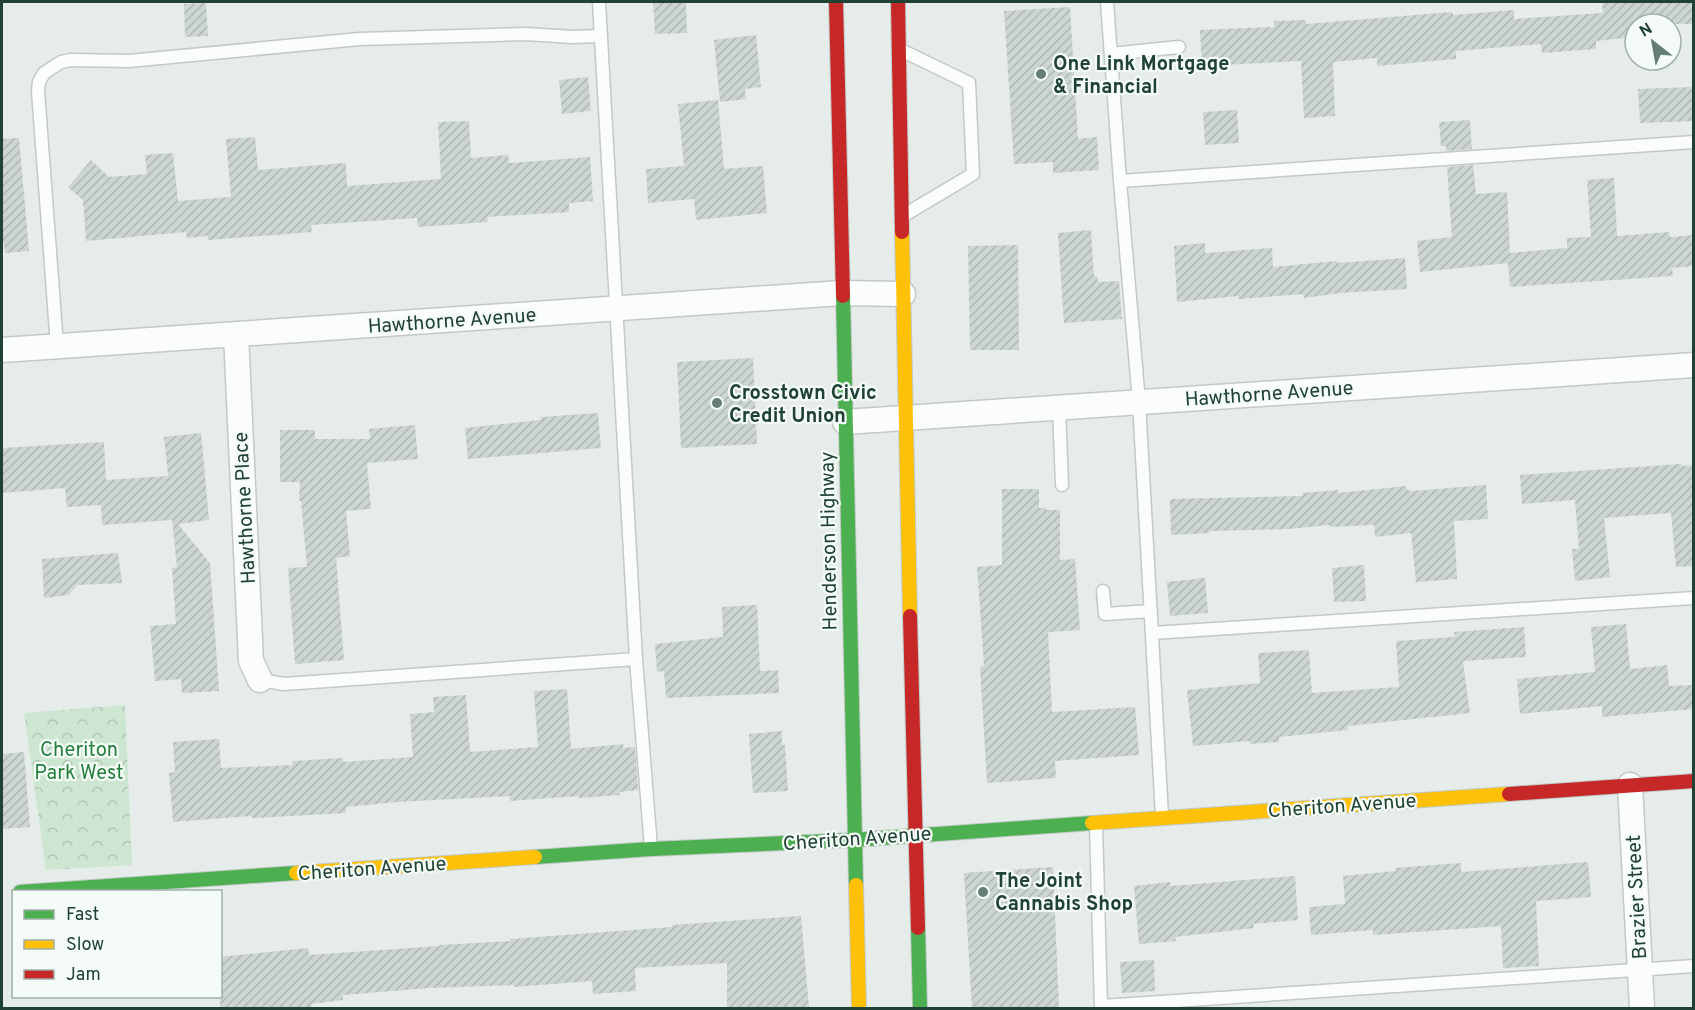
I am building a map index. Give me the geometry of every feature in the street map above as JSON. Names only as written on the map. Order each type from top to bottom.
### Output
[{"type":"main road","name":"Henderson Highway","points":[[836,2],[859,1008]]},
{"type":"main road","points":[[898,2],[905,418],[920,1008]]},
{"type":"main road","name":"Cheriton Avenue","points":[[35,890],[651,849],[854,840],[1694,781]]},
{"type":"street","name":"Hawthorne Avenue","points":[[2,350],[842,293],[903,294]]},
{"type":"street","name":"Hawthorne Place","points":[[236,334],[251,662],[260,680]]},
{"type":"street","name":"Hawthorne Avenue","points":[[845,422],[1694,366]]},
{"type":"street","name":"Brazier Street","points":[[1630,785],[1642,1008]]},
{"type":"lane","points":[[599,2],[636,659],[651,849]]},
{"type":"lane","points":[[1107,2],[1139,402],[1162,817]]},
{"type":"lane","points":[[57,346],[38,91],[39,82],[44,73],[52,67],[71,60],[129,61],[360,39],[526,34],[600,36]]},
{"type":"lane","points":[[1111,54],[1179,47]]},
{"type":"lane","points":[[899,50],[969,83],[973,174],[902,216]]},
{"type":"lane","points":[[1120,182],[1694,142]]},
{"type":"lane","points":[[1059,407],[1062,485]]},
{"type":"lane","points":[[1103,591],[1105,614],[1151,611]]},
{"type":"lane","points":[[1152,633],[1694,598]]},
{"type":"lane","points":[[260,680],[284,684],[636,659]]},
{"type":"lane","points":[[1096,822],[1101,1007],[1694,966]]},
{"type":"green space","name":"Cheriton Park West","points":[[125,705],[132,865],[46,870],[24,713]]},
{"type":"building","points":[[653,2],[686,2],[687,33],[655,34]]},
{"type":"building","points":[[1694,2],[1694,24],[1683,24],[1683,12],[1623,12],[1623,38],[1596,41],[1596,49],[1542,53],[1541,44],[1456,51],[1456,59],[1377,66],[1377,58],[1333,62],[1335,116],[1304,118],[1301,61],[1202,66],[1200,30],[1274,27],[1274,21],[1306,20],[1306,24],[1452,12],[1453,15],[1514,10],[1514,19],[1603,13],[1602,3]]},
{"type":"building","points":[[206,3],[208,36],[185,37],[184,4]]},
{"type":"building","name":"One Link Mortgage & Financial","points":[[1070,7],[1078,139],[1097,137],[1099,170],[1053,173],[1053,162],[1014,164],[1004,11]]},
{"type":"building","points":[[756,35],[761,87],[745,89],[746,99],[720,102],[714,40]]},
{"type":"building","points":[[588,77],[591,111],[562,114],[559,80]]},
{"type":"building","points":[[1694,87],[1694,121],[1640,123],[1638,89]]},
{"type":"building","points":[[718,100],[724,169],[763,166],[767,213],[696,220],[694,199],[648,203],[646,169],[684,166],[678,104]]},
{"type":"building","points":[[1237,110],[1239,143],[1205,145],[1203,112]]},
{"type":"building","points":[[1470,120],[1472,149],[1446,151],[1446,146],[1441,146],[1439,122]]},
{"type":"building","points":[[469,121],[471,158],[508,155],[509,163],[590,157],[593,201],[569,203],[569,212],[487,217],[488,222],[418,227],[417,218],[311,225],[312,232],[208,240],[208,236],[187,238],[186,232],[86,241],[83,200],[68,187],[91,160],[109,177],[147,174],[145,155],[173,153],[178,201],[231,197],[226,139],[255,137],[258,170],[346,163],[347,186],[441,179],[438,122]]},
{"type":"building","points":[[19,138],[29,251],[5,253],[4,243],[2,243],[2,139]]},
{"type":"building","points":[[1473,165],[1476,194],[1507,192],[1510,253],[1567,248],[1567,238],[1591,237],[1587,180],[1614,178],[1617,236],[1669,232],[1670,237],[1694,235],[1694,266],[1672,268],[1673,276],[1510,287],[1508,263],[1420,272],[1417,241],[1452,237],[1447,167]]},
{"type":"building","points":[[1091,230],[1094,276],[1097,276],[1098,282],[1119,281],[1122,319],[1064,323],[1058,233]]},
{"type":"building","points":[[1205,243],[1205,253],[1272,248],[1273,267],[1405,258],[1407,289],[1340,293],[1304,298],[1303,294],[1239,299],[1238,296],[1177,302],[1174,246]]},
{"type":"building","points":[[1018,245],[1019,350],[970,350],[968,246]]},
{"type":"building","name":"Crosstown Civic Credit Union","points":[[753,358],[757,444],[681,448],[677,362]]},
{"type":"building","points":[[598,413],[601,448],[468,459],[465,428],[541,420],[541,417]]},
{"type":"building","points":[[415,425],[418,459],[367,463],[371,509],[346,511],[350,556],[336,558],[344,660],[295,664],[288,568],[307,567],[301,501],[299,501],[300,482],[280,482],[280,430],[315,430],[315,439],[370,439],[369,429]]},
{"type":"building","points":[[201,433],[209,520],[178,524],[210,563],[219,691],[182,693],[181,679],[155,681],[150,626],[176,624],[172,568],[177,567],[172,520],[102,525],[101,505],[67,507],[65,488],[2,493],[2,448],[104,442],[106,480],[168,476],[164,437]]},
{"type":"building","points":[[1681,464],[1682,466],[1694,465],[1694,566],[1676,567],[1671,513],[1604,518],[1610,577],[1575,581],[1572,549],[1579,549],[1575,500],[1522,504],[1520,475]]},
{"type":"building","points":[[1486,485],[1488,519],[1454,521],[1457,579],[1416,582],[1411,533],[1375,537],[1374,525],[1208,531],[1209,533],[1171,535],[1170,499],[1303,496],[1302,493],[1338,490],[1338,493],[1406,486],[1407,490],[1412,491]]},
{"type":"building","points":[[1002,489],[1039,489],[1039,508],[1060,510],[1060,560],[1075,559],[1080,630],[1048,632],[1052,712],[1135,707],[1139,755],[1055,761],[1056,778],[987,783],[980,667],[984,666],[977,567],[1002,565]]},
{"type":"building","points":[[118,553],[122,583],[77,585],[69,595],[44,598],[42,559]]},
{"type":"building","points":[[1364,565],[1366,601],[1334,602],[1332,568]]},
{"type":"building","points":[[1205,578],[1208,613],[1170,616],[1167,582]]},
{"type":"building","points":[[757,605],[760,671],[778,670],[779,693],[666,698],[664,671],[657,672],[655,644],[723,637],[722,607]]},
{"type":"building","points":[[1626,624],[1630,669],[1667,665],[1669,686],[1694,685],[1694,709],[1602,717],[1602,706],[1520,714],[1517,679],[1595,672],[1591,627]]},
{"type":"building","points":[[1524,627],[1526,657],[1463,661],[1470,713],[1348,726],[1348,730],[1279,737],[1279,742],[1250,744],[1249,741],[1193,746],[1187,690],[1260,683],[1258,653],[1309,650],[1312,693],[1399,687],[1396,641],[1455,637],[1454,632]]},
{"type":"building","points":[[567,689],[571,749],[623,744],[624,748],[635,747],[638,790],[619,792],[620,795],[579,798],[579,796],[510,801],[510,796],[397,802],[346,807],[346,813],[252,818],[251,816],[173,822],[169,773],[175,772],[173,742],[219,739],[221,768],[293,765],[292,761],[343,758],[343,762],[413,757],[410,714],[434,712],[433,697],[466,695],[470,752],[538,747],[534,691]]},
{"type":"building","points":[[782,731],[788,791],[753,793],[749,734]]},
{"type":"building","points":[[24,752],[30,827],[2,829],[2,754]]},
{"type":"building","points":[[1588,862],[1591,897],[1536,901],[1539,966],[1503,968],[1501,926],[1373,935],[1373,930],[1311,935],[1309,907],[1345,904],[1343,876],[1396,871],[1395,868],[1461,863],[1461,872]]},
{"type":"building","points":[[1053,867],[1059,1008],[972,1008],[964,873]]},
{"type":"building","points":[[1295,876],[1298,920],[1253,924],[1254,928],[1175,937],[1176,941],[1139,944],[1134,886],[1170,882],[1171,886]]},
{"type":"building","points":[[801,916],[809,1008],[727,1008],[727,963],[635,968],[636,991],[593,994],[592,981],[514,987],[514,985],[429,988],[343,995],[343,1000],[311,1004],[312,1008],[220,1008],[222,957],[308,948],[309,955],[440,946],[672,927],[672,925]]},
{"type":"building","points":[[1154,960],[1155,991],[1122,993],[1120,962]]},
{"type":"traffic: fast","points":[[843,296],[856,885]]},
{"type":"traffic: fast","points":[[535,857],[651,849],[854,840],[1092,823]]},
{"type":"traffic: fast","points":[[49,890],[296,873]]},
{"type":"traffic: fast","points":[[918,928],[920,1008]]},
{"type":"traffic: slow","points":[[902,232],[910,616]]},
{"type":"traffic: slow","points":[[1092,823],[1509,794]]},
{"type":"traffic: slow","points":[[296,873],[535,857]]},
{"type":"traffic: slow","points":[[856,885],[859,1008]]},
{"type":"traffic: jam","points":[[836,2],[843,296]]},
{"type":"traffic: jam","points":[[898,2],[902,232]]},
{"type":"traffic: jam","points":[[910,616],[918,928]]},
{"type":"traffic: jam","points":[[1509,794],[1694,781]]},
{"type":"place","name":"One Link Mortgage & Financial","points":[[1041,74]]},
{"type":"place","name":"Crosstown Civic Credit Union","points":[[717,403]]},
{"type":"place","name":"The Joint Cannabis Shop","points":[[983,892]]}]
